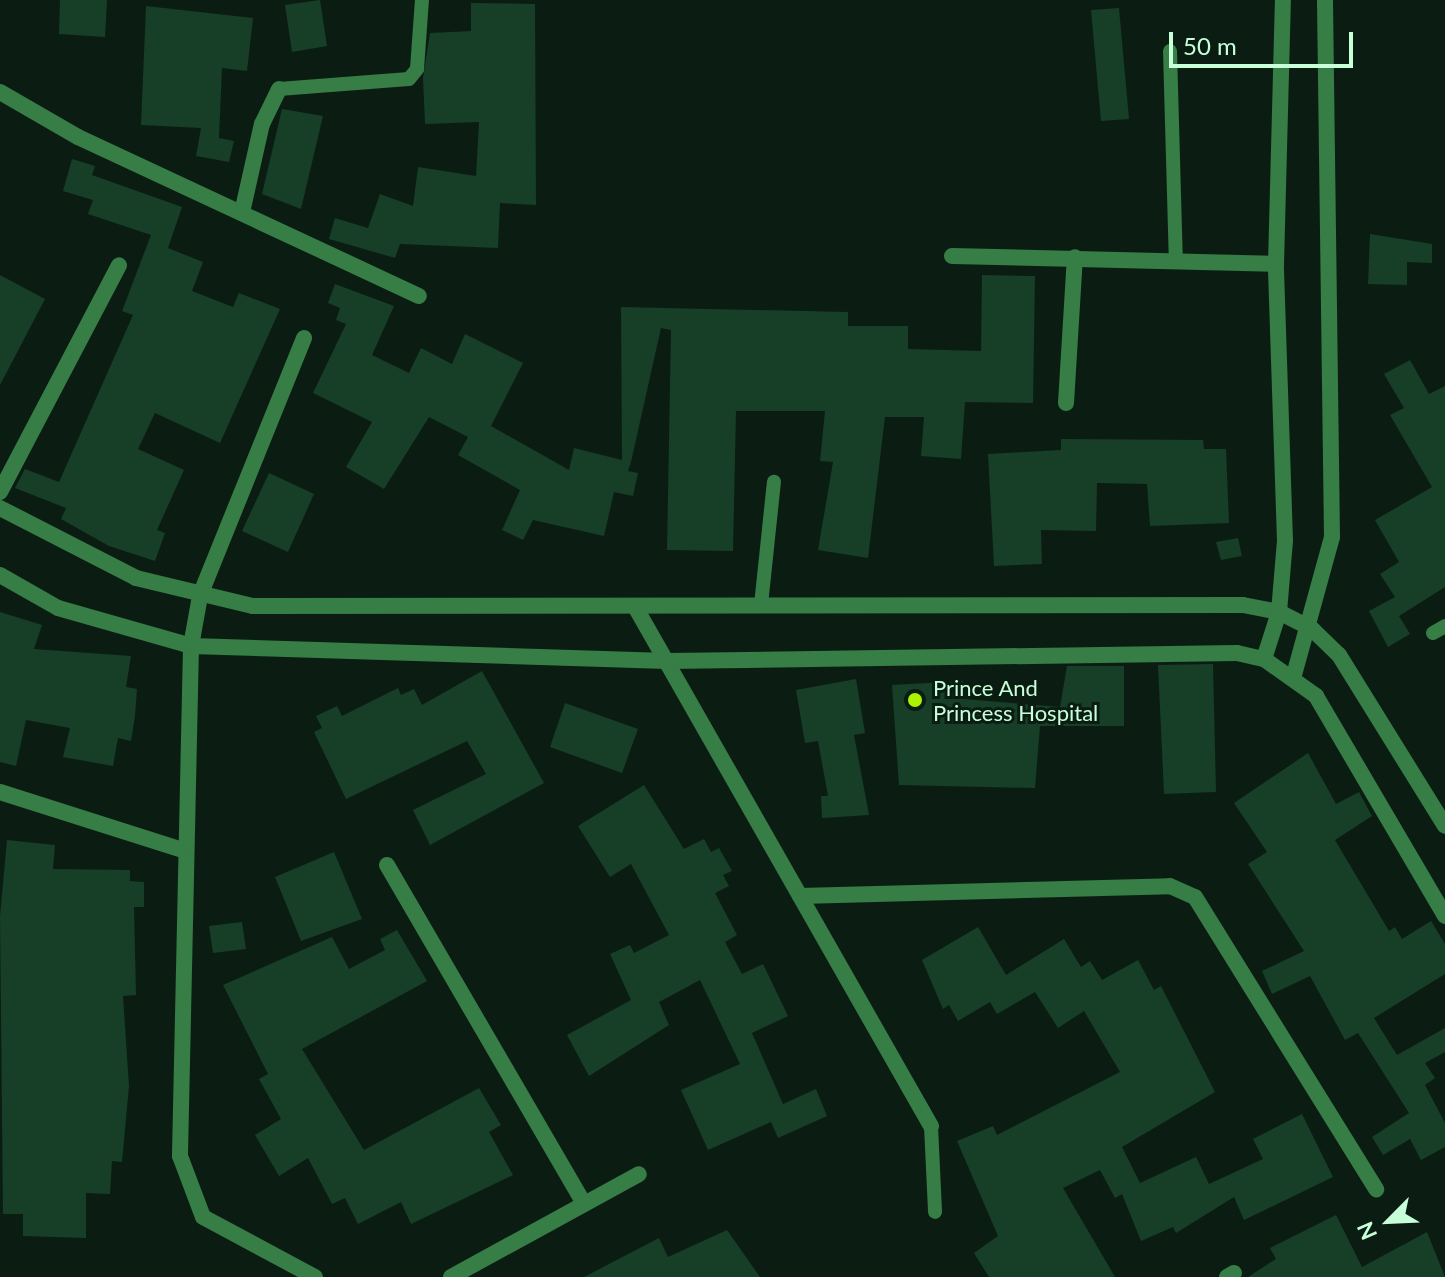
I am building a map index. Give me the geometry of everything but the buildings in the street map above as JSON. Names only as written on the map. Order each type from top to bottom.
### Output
[{"type":"street","points":[[1264,659],[1279,612],[1285,541],[1276,264],[1283,0]]},
{"type":"street","points":[[1294,675],[1312,629],[1332,537],[1325,0]]},
{"type":"street","points":[[243,208],[262,124],[279,89]]},
{"type":"street","points":[[0,92],[78,137],[243,208],[419,296]]},
{"type":"street","points":[[952,256],[1276,264]]},
{"type":"street","points":[[1066,403],[1075,257]]},
{"type":"street","points":[[0,492],[119,265]]},
{"type":"street","points":[[304,338],[200,596],[191,646],[183,850],[186,1187],[203,1217],[315,1277]]},
{"type":"street","points":[[0,508],[63,547],[200,596],[253,606],[637,610],[761,605],[1243,605],[1279,612],[1312,629],[1339,655],[1445,826]]},
{"type":"street","points":[[0,575],[58,608],[191,646],[667,661],[1237,653],[1264,659],[1294,675],[1316,696],[1445,916]]},
{"type":"street","points":[[637,610],[931,1126]]},
{"type":"street","points":[[0,792],[183,850]]},
{"type":"street","points":[[387,865],[584,1203]]},
{"type":"street","points":[[800,896],[1170,886],[1195,897],[1376,1189]]},
{"type":"street","points":[[451,1277],[639,1174]]},
{"type":"lane","points":[[279,89],[409,79],[417,69],[422,0]]},
{"type":"lane","points":[[1170,51],[1176,260]]},
{"type":"lane","points":[[761,605],[774,482]]},
{"type":"lane","points":[[931,1126],[935,1212]]},
{"type":"place","name":"Prince And Princess Hospital","points":[[915,700]]}]
